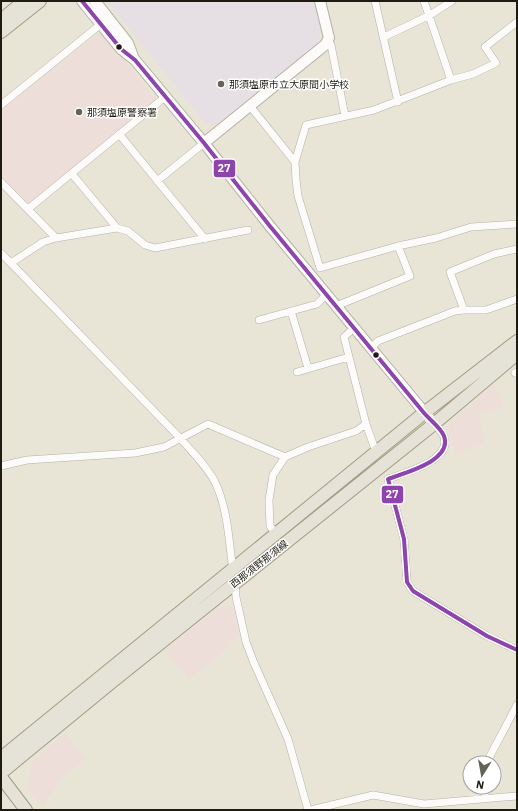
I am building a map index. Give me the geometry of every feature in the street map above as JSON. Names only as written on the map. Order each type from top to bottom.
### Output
[{"type":"main road","points":[[1,20],[24,1]]},
{"type":"main road","points":[[1,32],[40,1]]},
{"type":"main road","name":"西那須野那須線","points":[[1,758],[275,533],[517,340]]},
{"type":"main road","name":"西那須野那須線","points":[[1,773],[113,681],[434,424],[517,354]]},
{"type":"main road","points":[[1,777],[26,810]]},
{"type":"street","points":[[82,1],[121,49],[134,60],[204,143],[269,225],[424,413],[442,432],[445,439],[439,456],[428,464],[388,480],[404,539],[408,582],[413,591],[438,607],[487,636],[517,650]]},
{"type":"street","points":[[95,1],[128,43],[134,60]]},
{"type":"street","points":[[320,1],[345,116]]},
{"type":"street","points":[[375,1],[398,102]]},
{"type":"street","points":[[424,1],[451,80]]},
{"type":"street","points":[[384,37],[430,15],[452,1]]},
{"type":"street","points":[[517,22],[485,47],[496,63],[473,74],[451,80],[398,102],[374,110],[306,125],[295,162],[298,196],[320,268],[398,246],[436,238],[471,227],[517,224]]},
{"type":"street","points":[[2,103],[101,24]]},
{"type":"street","points":[[158,181],[326,45],[328,41]]},
{"type":"street","points":[[28,209],[165,97]]},
{"type":"street","points":[[250,106],[295,162]]},
{"type":"street","points":[[119,134],[205,239]]},
{"type":"street","points":[[72,174],[117,228]]},
{"type":"street","points":[[1,182],[56,238]]},
{"type":"street","points":[[12,263],[43,242],[56,238],[117,228],[128,231],[146,245],[155,248],[248,230]]},
{"type":"street","points":[[336,306],[410,276],[398,246]]},
{"type":"street","points":[[464,310],[450,272],[494,254],[517,249]]},
{"type":"street","points":[[1,253],[180,438],[214,482],[226,520],[236,597],[246,642],[288,740],[309,810],[373,795],[424,804],[517,796]]},
{"type":"street","points":[[259,320],[316,304],[327,294]]},
{"type":"street","points":[[371,348],[378,341],[455,311],[486,310],[517,299]]},
{"type":"street","points":[[291,311],[308,368]]},
{"type":"street","points":[[354,328],[344,337],[366,424],[376,452]]},
{"type":"street","points":[[297,372],[349,357]]},
{"type":"street","points":[[1,466],[27,460],[135,453],[164,446],[208,424],[285,457]]},
{"type":"street","points":[[275,533],[270,526],[269,500],[272,475],[285,457],[308,447],[356,431],[366,424]]},
{"type":"street","points":[[491,755],[517,705]]},
{"type":"shaded area","name":"那須塩原市立大原間小学校","points":[[107,1],[315,1],[321,33],[317,46],[217,124],[205,123]]},
{"type":"shaded area","points":[[102,31],[156,100],[30,204],[1,176],[1,110]]},
{"type":"shaded area","points":[[495,384],[503,408],[478,414],[486,442],[455,454],[448,427],[452,420]]},
{"type":"shaded area","points":[[229,605],[234,611],[239,637],[228,642],[228,648],[189,679],[164,651],[217,608]]},
{"type":"shaded area","points":[[65,733],[86,759],[63,776],[43,806],[26,787],[32,761]]},
{"type":"transit line","name":"27","points":[[82,1],[121,49],[135,60],[424,413],[443,433],[445,445],[434,459],[425,465],[388,479],[404,539],[407,582],[413,591],[487,636],[517,650]]},
{"type":"place","name":"那須塩原市立大原間小学校","points":[[221,84]]},
{"type":"place","name":"那須塩原警察署","points":[[79,112]]}]
